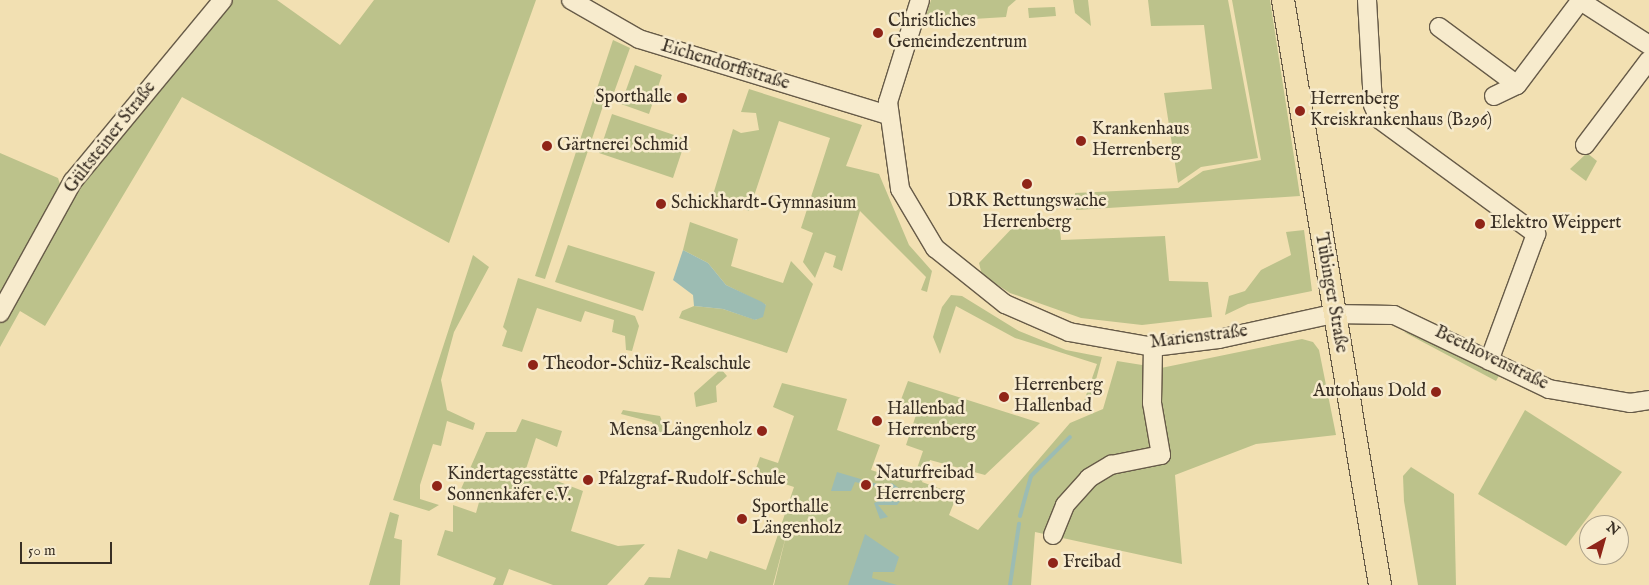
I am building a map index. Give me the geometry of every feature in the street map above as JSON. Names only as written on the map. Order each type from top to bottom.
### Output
[{"type":"main road","name":"Tübinger Straße","points":[[1283,0],[1333,314],[1380,585]]},
{"type":"street","name":"Gültsteiner Straße","points":[[0,313],[73,181],[223,0]]},
{"type":"street","name":"Eichendorffstraße","points":[[570,0],[639,39],[887,115]]},
{"type":"street","name":"Marienstraße","points":[[920,0],[887,115],[903,196],[922,229],[955,268],[983,291],[1034,319],[1109,342],[1153,347],[1219,339],[1333,314]]},
{"type":"street","points":[[1367,0],[1373,105],[1379,119],[1536,234],[1489,361]]},
{"type":"street","points":[[1494,96],[1517,85],[1579,1],[1649,45]]},
{"type":"street","points":[[1439,27],[1517,85]]},
{"type":"street","points":[[1585,145],[1649,60]]},
{"type":"street","name":"Beethovenstraße","points":[[1333,314],[1394,315],[1549,389],[1630,403],[1649,400]]},
{"type":"street","points":[[1053,535],[1065,505],[1089,478],[1111,465],[1161,456],[1152,404],[1153,347]]},
{"type":"green space","points":[[212,0],[277,0],[340,45],[374,0],[536,0],[449,243],[182,97],[45,326],[20,311],[0,347],[0,153],[58,178],[60,184]]},
{"type":"green space","points":[[931,0],[1016,0],[1008,7],[1006,17],[924,22]]},
{"type":"green space","points":[[1073,0],[1088,0],[1091,26],[1075,13]]},
{"type":"green space","points":[[1148,0],[1228,0],[1258,158],[1201,167],[1178,183],[1164,93],[1212,89],[1204,25],[1151,26]]},
{"type":"green space","points":[[1232,0],[1270,0],[1300,196],[1076,210],[1075,193],[1178,188],[1203,171],[1261,160]]},
{"type":"green space","points":[[1055,7],[1056,16],[1029,18],[1028,8]]},
{"type":"green space","points":[[613,40],[630,48],[612,98],[606,97],[545,279],[535,276]]},
{"type":"green space","points":[[635,65],[662,75],[649,114],[621,104]]},
{"type":"green space","points":[[749,89],[862,125],[846,166],[879,174],[909,245],[932,271],[927,292],[921,290],[926,277],[860,211],[842,271],[833,267],[836,256],[825,252],[815,278],[803,262],[813,233],[801,228],[830,138],[779,121],[749,211],[712,198],[733,129],[741,133],[759,130],[756,113],[741,112]]},
{"type":"green space","points":[[612,114],[686,139],[673,178],[599,153]]},
{"type":"green space","points":[[1587,153],[1597,161],[1586,181],[1570,169]]},
{"type":"green space","points":[[1059,220],[1061,240],[1165,236],[1169,281],[1208,282],[1212,317],[1142,325],[1081,318],[1010,293],[982,275],[979,263],[1017,223]]},
{"type":"green space","points":[[690,222],[738,239],[731,266],[783,283],[791,261],[813,284],[787,353],[679,318],[682,311],[694,306],[723,309],[756,320],[766,305],[726,285],[708,263],[683,250]]},
{"type":"green space","points":[[1304,230],[1312,291],[1248,304],[1225,315],[1229,296],[1245,291],[1261,270],[1291,255],[1286,232]]},
{"type":"green space","points":[[568,245],[655,272],[643,311],[555,282]]},
{"type":"green space","points":[[473,255],[489,267],[454,332],[441,380],[447,410],[475,423],[473,430],[447,421],[441,446],[433,444],[420,485],[420,499],[439,505],[429,511],[393,500]]},
{"type":"green space","points":[[518,278],[635,316],[639,326],[632,351],[626,350],[625,336],[612,332],[614,320],[585,311],[581,322],[537,308],[522,352],[502,346],[507,331],[503,327]]},
{"type":"green space","points":[[951,295],[962,296],[1019,331],[1066,350],[1102,357],[1089,406],[1083,404],[1097,364],[1015,338],[956,306],[940,354],[933,337],[942,307]]},
{"type":"green space","points":[[1404,332],[1420,335],[1500,374],[1496,381]]},
{"type":"green space","points":[[1302,339],[1313,342],[1319,350],[1336,435],[1256,444],[1175,475],[1182,564],[1035,532],[1031,585],[774,585],[787,532],[773,585],[644,585],[649,577],[670,578],[678,549],[707,559],[710,551],[766,570],[794,487],[754,474],[760,457],[778,463],[794,416],[773,407],[782,383],[847,399],[837,430],[880,445],[871,470],[912,483],[923,451],[906,445],[917,412],[899,405],[908,381],[1040,423],[985,475],[930,460],[922,482],[957,495],[949,515],[978,530],[1070,423],[1103,409],[1117,361],[1161,368]]},
{"type":"green space","points":[[721,369],[727,376],[716,386],[717,402],[696,407],[694,393]]},
{"type":"green space","points":[[623,410],[660,416],[668,435],[657,433],[652,422],[621,414]]},
{"type":"green space","points":[[1525,410],[1622,472],[1589,515],[1579,515],[1579,529],[1566,546],[1478,494]]},
{"type":"green space","points":[[522,419],[562,431],[557,447],[536,438],[526,469],[583,491],[571,531],[618,546],[645,544],[607,585],[553,585],[509,569],[503,585],[493,585],[496,578],[437,555],[445,530],[453,532],[453,505],[476,513],[481,495],[461,489],[486,432],[516,432]]},
{"type":"green space","points":[[1411,467],[1454,494],[1456,585],[1418,585],[1404,501],[1403,476]]},
{"type":"green space","points":[[390,512],[399,515],[394,538],[402,540],[400,585],[369,585]]},
{"type":"water","points":[[683,250],[708,263],[726,285],[766,305],[763,317],[755,320],[723,309],[694,306],[693,295],[673,280]]},
{"type":"water","points":[[837,472],[884,486],[892,483],[907,494],[897,505],[878,505],[888,517],[880,519],[874,503],[883,499],[897,502],[902,494],[895,488],[890,490],[855,482],[851,491],[831,491]]},
{"type":"water","points":[[865,534],[899,557],[894,572],[873,572],[872,578],[897,585],[848,585]]},
{"type":"waterway","points":[[1020,516],[1031,476],[1070,437]]},
{"type":"waterway","points":[[1010,585],[1019,524]]},
{"type":"place","name":"Christliches Gemeindezentrum","points":[[878,33]]},
{"type":"place","name":"Sporthalle","points":[[682,98]]},
{"type":"place","name":"Herrenberg Kreiskrankenhaus (B296)","points":[[1300,111]]},
{"type":"place","name":"Krankenhaus Herrenberg","points":[[1081,141]]},
{"type":"place","name":"Gärtnerei Schmid","points":[[547,146]]},
{"type":"place","name":"DRK Rettungswache Herrenberg","points":[[1027,184]]},
{"type":"place","name":"Schickhardt-Gymnasium","points":[[661,204]]},
{"type":"place","name":"Elektro Weippert","points":[[1480,224]]},
{"type":"place","name":"Theodor-Schüz-Realschule","points":[[533,365]]},
{"type":"place","name":"Autohaus Dold","points":[[1436,392]]},
{"type":"place","name":"Herrenberg Hallenbad","points":[[1004,397]]},
{"type":"place","name":"Hallenbad Herrenberg","points":[[877,421]]},
{"type":"place","name":"Mensa Längenholz","points":[[762,431]]},
{"type":"place","name":"Pfalzgraf-Rudolf-Schule","points":[[588,480]]},
{"type":"place","name":"Naturfreibad Herrenberg","points":[[866,485]]},
{"type":"place","name":"Kindertagesstätte Sonnenkäfer e.V.","points":[[437,486]]},
{"type":"place","name":"Sporthalle Längenholz","points":[[742,519]]},
{"type":"place","name":"Freibad","points":[[1053,563]]}]
